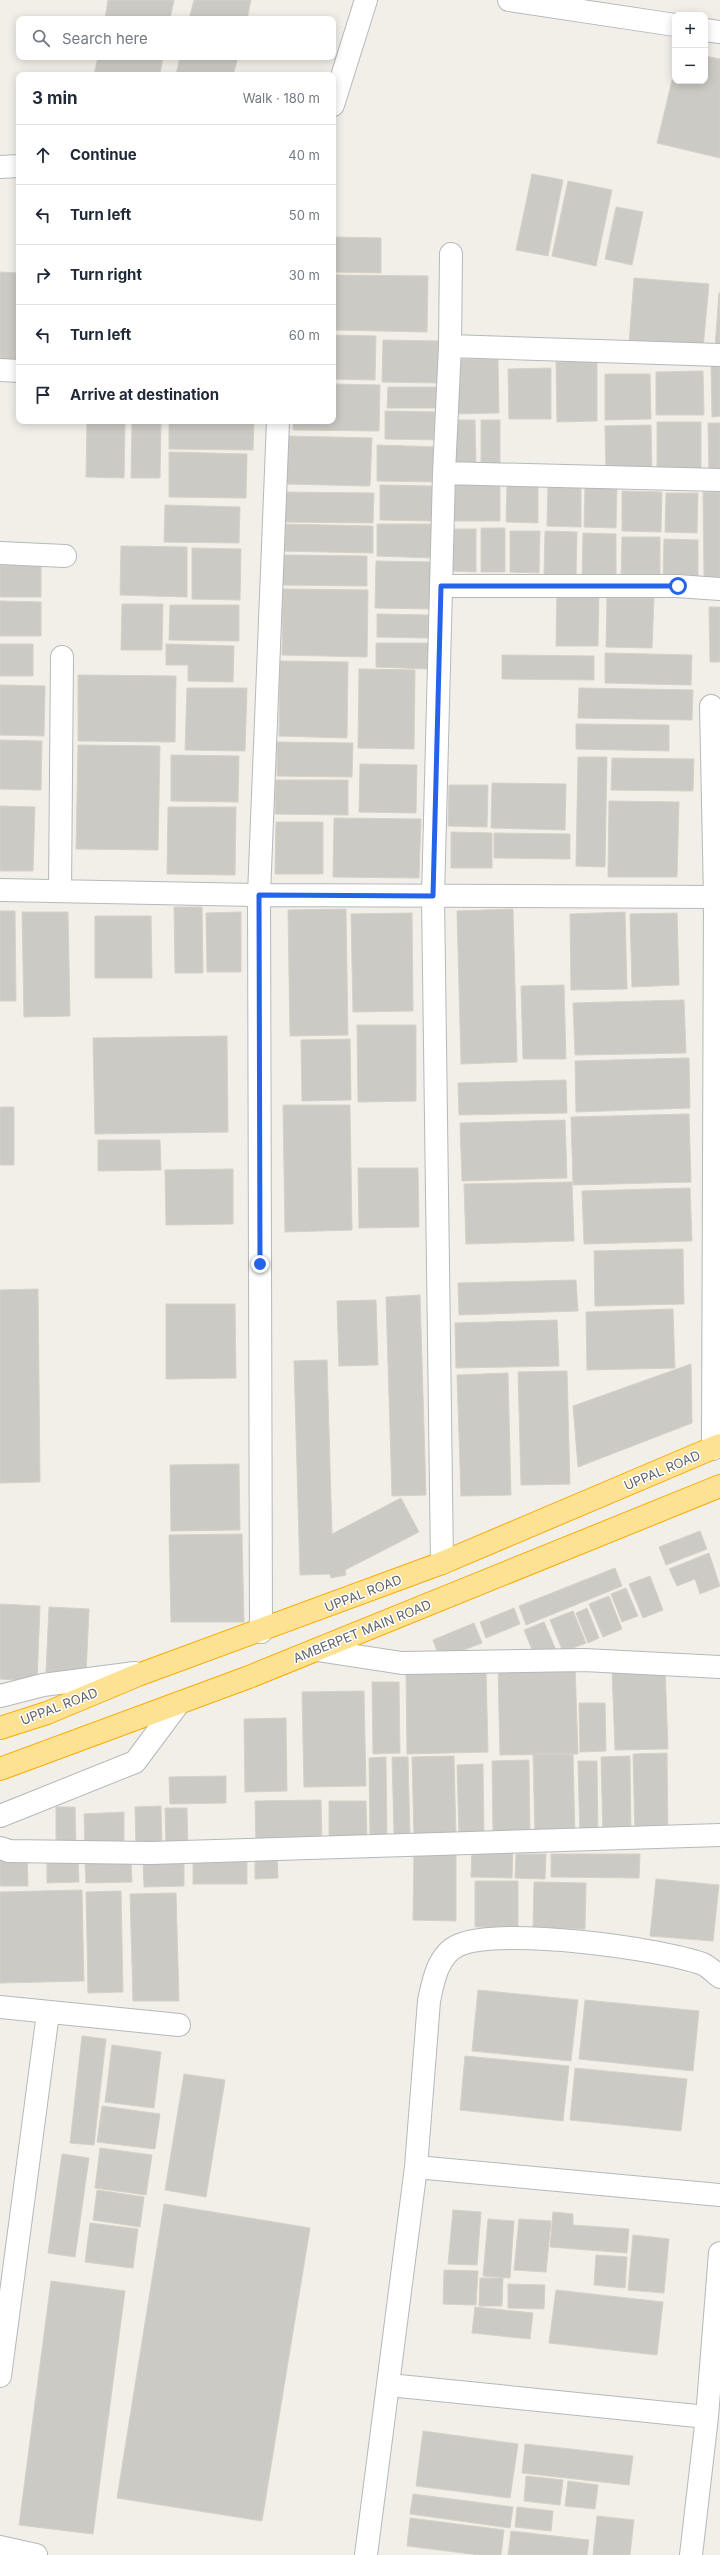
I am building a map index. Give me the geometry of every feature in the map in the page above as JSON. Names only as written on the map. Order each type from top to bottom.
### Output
[{"type":"highway","name":"UPPAL ROAD","points":[[0,1728],[47,1713],[151,1671],[261,1632],[442,1563],[716,1447]]},
{"type":"highway","name":"AMBERPET MAIN ROAD","points":[[0,1769],[179,1703],[316,1650],[720,1486]]},
{"type":"street","points":[[336,95],[366,0]]},
{"type":"street","points":[[509,0],[672,25]]},
{"type":"street","points":[[708,30],[720,32]]},
{"type":"street","points":[[0,167],[16,166]]},
{"type":"street","points":[[442,1563],[433,896],[444,473],[450,346],[451,254]]},
{"type":"street","points":[[450,346],[720,355]]},
{"type":"street","points":[[0,370],[16,371]]},
{"type":"street","points":[[261,1632],[259,895],[278,424]]},
{"type":"street","points":[[444,473],[720,480]]},
{"type":"street","points":[[0,553],[65,556]]},
{"type":"street","points":[[441,586],[678,586],[720,589]]},
{"type":"street","points":[[60,891],[62,657]]},
{"type":"street","points":[[710,706],[718,897],[716,1447]]},
{"type":"street","points":[[0,890],[259,895],[718,897]]},
{"type":"street","points":[[316,1650],[402,1663],[584,1660],[720,1667]]},
{"type":"street","points":[[0,1696],[43,1685],[151,1671]]},
{"type":"street","points":[[0,1816],[135,1762],[179,1703]]},
{"type":"street","points":[[0,1848],[9,1851],[151,1853],[720,1835]]},
{"type":"street","points":[[366,2555],[416,2167],[433,1980],[443,1958],[459,1945],[484,1939],[524,1939],[596,1944],[662,1953],[705,1965],[720,1977]]},
{"type":"street","points":[[0,2007],[179,2026]]},
{"type":"street","points":[[0,2376],[8,2268],[48,2013]]},
{"type":"street","points":[[416,2167],[720,2195]]},
{"type":"street","points":[[691,2555],[707,2417],[720,2253]]},
{"type":"street","points":[[389,2385],[707,2417]]},
{"type":"street","points":[[0,2547],[36,2555]]},
{"type":"building","points":[[108,0],[174,0],[171,16],[105,16]]},
{"type":"building","points":[[194,0],[251,0],[248,16],[190,16]]},
{"type":"building","points":[[708,57],[720,59],[720,158],[657,143],[672,80],[672,84],[708,84]]},
{"type":"building","points":[[97,60],[162,60],[160,72],[95,72]]},
{"type":"building","points":[[179,60],[237,60],[234,72],[177,72]]},
{"type":"building","points":[[532,174],[563,180],[548,256],[516,250]]},
{"type":"building","points":[[568,181],[612,190],[596,266],[552,256]]},
{"type":"building","points":[[616,207],[643,212],[632,265],[605,259]]},
{"type":"building","points":[[336,237],[381,238],[381,273],[336,272]]},
{"type":"building","points":[[0,272],[16,273],[16,362],[0,361]]},
{"type":"building","points":[[336,275],[428,276],[427,332],[336,330]]},
{"type":"building","points":[[634,278],[709,284],[703,348],[629,343]]},
{"type":"building","points":[[719,293],[720,348],[715,348]]},
{"type":"building","points":[[336,335],[376,336],[375,380],[336,379]]},
{"type":"building","points":[[383,340],[438,341],[438,383],[382,382]]},
{"type":"building","points":[[453,359],[498,359],[499,413],[453,414]]},
{"type":"building","points":[[597,361],[597,421],[557,422],[556,362]]},
{"type":"building","points":[[720,365],[720,416],[712,417],[711,366]]},
{"type":"building","points":[[551,368],[551,419],[509,419],[508,369]]},
{"type":"building","points":[[703,371],[704,415],[656,415],[656,372]]},
{"type":"building","points":[[605,374],[650,374],[651,419],[605,420]]},
{"type":"building","points":[[336,384],[380,385],[379,431],[293,430],[293,424],[336,424]]},
{"type":"building","points":[[388,387],[441,387],[440,408],[387,408]]},
{"type":"building","points":[[385,411],[442,412],[442,440],[385,439]]},
{"type":"building","points":[[450,420],[475,420],[476,467],[451,467]]},
{"type":"building","points":[[481,420],[500,420],[500,464],[481,464]]},
{"type":"building","points":[[657,422],[701,422],[701,473],[657,475]]},
{"type":"building","points":[[708,423],[720,423],[720,476],[709,476]]},
{"type":"building","points":[[87,424],[125,424],[124,478],[86,477]]},
{"type":"building","points":[[132,424],[161,424],[160,478],[131,478]]},
{"type":"building","points":[[169,424],[254,424],[253,450],[169,449]]},
{"type":"building","points":[[651,425],[652,473],[606,474],[605,426]]},
{"type":"building","points":[[287,436],[372,438],[370,486],[286,484]]},
{"type":"building","points":[[377,445],[438,447],[438,482],[377,481]]},
{"type":"building","points":[[169,452],[247,454],[246,498],[169,497]]},
{"type":"building","points":[[452,479],[500,480],[500,521],[451,521]]},
{"type":"building","points":[[380,485],[433,486],[432,521],[380,520]]},
{"type":"building","points":[[507,485],[538,485],[538,523],[506,522]]},
{"type":"building","points":[[548,487],[581,488],[581,527],[547,526]]},
{"type":"building","points":[[585,487],[617,488],[616,528],[584,527]]},
{"type":"building","points":[[622,491],[662,492],[661,532],[622,531]]},
{"type":"building","points":[[282,492],[374,493],[373,523],[282,522]]},
{"type":"building","points":[[703,492],[720,492],[720,577],[704,577]]},
{"type":"building","points":[[666,493],[698,493],[697,533],[665,532]]},
{"type":"building","points":[[165,505],[240,507],[239,543],[164,542]]},
{"type":"building","points":[[279,524],[373,526],[373,553],[279,551]]},
{"type":"building","points":[[377,524],[433,524],[433,558],[377,556]]},
{"type":"building","points":[[481,528],[505,528],[505,572],[481,572]]},
{"type":"building","points":[[453,529],[476,529],[476,572],[452,571]]},
{"type":"building","points":[[510,531],[540,531],[539,573],[510,572]]},
{"type":"building","points":[[545,531],[577,532],[576,579],[544,578]]},
{"type":"building","points":[[583,533],[616,534],[616,581],[582,581]]},
{"type":"building","points":[[622,537],[660,537],[660,583],[621,583]]},
{"type":"building","points":[[664,539],[698,540],[698,580],[663,579]]},
{"type":"building","points":[[121,546],[187,547],[187,597],[120,595]]},
{"type":"building","points":[[192,548],[241,549],[240,600],[192,599]]},
{"type":"building","points":[[281,555],[367,556],[367,586],[280,585]]},
{"type":"building","points":[[376,561],[432,562],[432,609],[375,608]]},
{"type":"building","points":[[0,565],[41,565],[41,597],[0,597]]},
{"type":"building","points":[[283,589],[368,590],[367,657],[282,655]]},
{"type":"building","points":[[557,591],[599,591],[598,646],[556,646]]},
{"type":"building","points":[[607,598],[654,598],[652,648],[606,647]]},
{"type":"building","points":[[0,601],[41,602],[41,636],[0,636]]},
{"type":"building","points":[[122,604],[163,604],[162,650],[121,650]]},
{"type":"building","points":[[170,605],[239,605],[239,641],[169,640]]},
{"type":"building","points":[[709,607],[720,607],[720,662],[710,662]]},
{"type":"building","points":[[377,614],[428,615],[428,638],[377,637]]},
{"type":"building","points":[[376,643],[429,643],[428,669],[376,667]]},
{"type":"building","points":[[0,644],[33,644],[33,676],[0,676]]},
{"type":"building","points":[[166,644],[234,646],[233,682],[188,681],[188,665],[166,665]]},
{"type":"building","points":[[605,653],[692,655],[691,685],[605,683]]},
{"type":"building","points":[[502,655],[594,656],[594,680],[502,679]]},
{"type":"building","points":[[280,661],[348,662],[347,738],[279,736]]},
{"type":"building","points":[[359,669],[415,670],[414,749],[358,748]]},
{"type":"building","points":[[78,675],[176,676],[175,742],[78,741]]},
{"type":"building","points":[[0,685],[45,686],[44,736],[0,735]]},
{"type":"building","points":[[187,688],[247,688],[245,751],[185,750]]},
{"type":"building","points":[[579,688],[693,690],[692,720],[578,718]]},
{"type":"building","points":[[576,724],[669,725],[669,751],[576,749]]},
{"type":"building","points":[[0,740],[42,741],[41,790],[0,789]]},
{"type":"building","points":[[277,742],[353,743],[352,777],[277,776]]},
{"type":"building","points":[[78,745],[160,746],[158,850],[76,849]]},
{"type":"building","points":[[171,755],[239,756],[238,802],[171,801]]},
{"type":"building","points":[[578,757],[607,757],[605,867],[576,866]]},
{"type":"building","points":[[612,758],[694,759],[693,791],[611,790]]},
{"type":"building","points":[[360,764],[417,765],[416,813],[359,812]]},
{"type":"building","points":[[276,780],[348,780],[348,815],[275,814]]},
{"type":"building","points":[[492,783],[566,784],[565,830],[491,828]]},
{"type":"building","points":[[449,785],[488,785],[487,827],[448,826]]},
{"type":"building","points":[[609,801],[679,802],[677,877],[608,877]]},
{"type":"building","points":[[0,806],[35,807],[33,871],[0,871]]},
{"type":"building","points":[[168,807],[236,807],[235,875],[167,874]]},
{"type":"building","points":[[334,818],[421,819],[419,878],[333,877]]},
{"type":"building","points":[[276,822],[323,822],[323,874],[275,874]]},
{"type":"building","points":[[451,832],[492,833],[492,868],[451,868]]},
{"type":"building","points":[[494,833],[570,834],[570,859],[494,858]]},
{"type":"building","points":[[174,907],[202,907],[203,973],[175,973]]},
{"type":"building","points":[[346,909],[348,1035],[290,1036],[288,910]]},
{"type":"building","points":[[513,909],[517,1062],[461,1064],[457,911]]},
{"type":"building","points":[[0,911],[15,911],[16,1001],[0,1001]]},
{"type":"building","points":[[22,912],[68,912],[70,1016],[24,1017]]},
{"type":"building","points":[[241,912],[241,972],[207,972],[206,913]]},
{"type":"building","points":[[625,912],[627,989],[571,990],[570,914]]},
{"type":"building","points":[[412,913],[413,1011],[353,1012],[351,914]]},
{"type":"building","points":[[677,913],[679,985],[632,987],[630,914]]},
{"type":"building","points":[[95,916],[151,916],[152,978],[95,978]]},
{"type":"building","points":[[564,985],[566,1059],[523,1059],[521,986]]},
{"type":"building","points":[[684,1000],[686,1053],[575,1055],[573,1003]]},
{"type":"building","points":[[357,1025],[416,1025],[416,1101],[358,1102]]},
{"type":"building","points":[[227,1036],[228,1132],[95,1134],[93,1038]]},
{"type":"building","points":[[350,1039],[351,1100],[302,1101],[301,1040]]},
{"type":"building","points":[[689,1058],[690,1108],[576,1112],[575,1061]]},
{"type":"building","points":[[566,1080],[567,1113],[459,1115],[458,1083]]},
{"type":"building","points":[[283,1105],[350,1105],[352,1230],[285,1232]]},
{"type":"building","points":[[0,1107],[14,1107],[14,1165],[0,1165]]},
{"type":"building","points":[[689,1114],[691,1182],[573,1185],[571,1117]]},
{"type":"building","points":[[565,1120],[567,1178],[462,1181],[460,1123]]},
{"type":"building","points":[[98,1140],[160,1140],[161,1170],[98,1171]]},
{"type":"building","points":[[358,1168],[418,1168],[419,1227],[359,1228]]},
{"type":"building","points":[[233,1169],[233,1224],[166,1225],[165,1170]]},
{"type":"building","points":[[572,1182],[574,1241],[466,1244],[464,1184]]},
{"type":"building","points":[[690,1188],[692,1241],[584,1244],[582,1191]]},
{"type":"building","points":[[683,1249],[684,1304],[595,1306],[594,1251]]},
{"type":"building","points":[[576,1280],[578,1311],[459,1315],[458,1283]]},
{"type":"building","points":[[38,1289],[40,1482],[0,1483],[0,1290]]},
{"type":"building","points":[[420,1295],[426,1495],[392,1496],[386,1297]]},
{"type":"building","points":[[376,1300],[378,1365],[339,1366],[337,1301]]},
{"type":"building","points":[[166,1304],[235,1304],[236,1378],[166,1379]]},
{"type":"building","points":[[673,1309],[675,1368],[587,1370],[586,1312]]},
{"type":"building","points":[[557,1320],[559,1366],[456,1368],[455,1323]]},
{"type":"building","points":[[327,1360],[332,1534],[401,1498],[419,1532],[345,1570],[346,1575],[331,1578],[330,1574],[300,1575],[294,1361]]},
{"type":"building","points":[[691,1364],[692,1423],[578,1467],[573,1406]]},
{"type":"building","points":[[567,1371],[570,1484],[521,1485],[518,1372]]},
{"type":"building","points":[[508,1373],[511,1495],[461,1496],[457,1375]]},
{"type":"building","points":[[239,1464],[240,1530],[171,1531],[170,1465]]},
{"type":"building","points":[[700,1531],[707,1549],[666,1565],[659,1547]]},
{"type":"building","points":[[242,1534],[244,1622],[171,1622],[169,1535]]},
{"type":"building","points":[[709,1553],[720,1586],[700,1594],[695,1579],[677,1586],[669,1569]]},
{"type":"building","points":[[615,1568],[622,1586],[526,1625],[519,1606]]},
{"type":"building","points":[[650,1576],[663,1610],[643,1618],[629,1584]]},
{"type":"building","points":[[626,1588],[638,1616],[622,1622],[611,1594]]},
{"type":"building","points":[[609,1596],[622,1629],[603,1637],[589,1604]]},
{"type":"building","points":[[0,1604],[40,1606],[37,1681],[0,1679]]},
{"type":"building","points":[[49,1607],[89,1609],[86,1674],[46,1672]]},
{"type":"building","points":[[514,1608],[520,1624],[486,1638],[480,1622]]},
{"type":"building","points":[[587,1608],[599,1638],[588,1643],[576,1613]]},
{"type":"building","points":[[573,1611],[586,1643],[563,1652],[550,1620]]},
{"type":"building","points":[[544,1622],[556,1650],[535,1657],[524,1630]]},
{"type":"building","points":[[474,1623],[482,1643],[440,1659],[433,1640]]},
{"type":"building","points":[[575,1665],[578,1754],[500,1755],[498,1667]]},
{"type":"building","points":[[665,1667],[668,1749],[615,1750],[612,1669]]},
{"type":"building","points":[[486,1669],[488,1752],[407,1754],[406,1671]]},
{"type":"building","points":[[372,1682],[399,1682],[400,1753],[373,1754]]},
{"type":"building","points":[[364,1691],[366,1786],[304,1787],[302,1692]]},
{"type":"building","points":[[579,1703],[605,1703],[606,1751],[580,1752]]},
{"type":"building","points":[[286,1718],[287,1791],[245,1792],[244,1719]]},
{"type":"building","points":[[667,1753],[668,1836],[635,1837],[633,1754]]},
{"type":"building","points":[[533,1754],[573,1754],[575,1837],[535,1837]]},
{"type":"building","points":[[454,1756],[456,1837],[414,1837],[412,1757]]},
{"type":"building","points":[[630,1756],[631,1837],[603,1837],[601,1757]]},
{"type":"building","points":[[386,1757],[387,1836],[370,1837],[369,1758]]},
{"type":"building","points":[[392,1757],[408,1757],[410,1834],[394,1834]]},
{"type":"building","points":[[529,1760],[530,1835],[493,1835],[492,1761]]},
{"type":"building","points":[[578,1761],[597,1761],[598,1839],[580,1839]]},
{"type":"building","points":[[483,1764],[484,1835],[459,1835],[457,1765]]},
{"type":"building","points":[[226,1776],[226,1803],[170,1804],[169,1777]]},
{"type":"building","points":[[321,1800],[322,1843],[256,1844],[255,1801]]},
{"type":"building","points":[[329,1801],[366,1801],[367,1844],[329,1845]]},
{"type":"building","points":[[161,1806],[162,1848],[136,1849],[135,1807]]},
{"type":"building","points":[[56,1807],[75,1807],[76,1845],[56,1845]]},
{"type":"building","points":[[165,1808],[187,1808],[188,1851],[166,1851]]},
{"type":"building","points":[[124,1812],[124,1849],[85,1849],[84,1814]]},
{"type":"building","points":[[472,1846],[513,1846],[512,1878],[471,1877]]},
{"type":"building","points":[[27,1852],[28,1886],[0,1886],[0,1853]]},
{"type":"building","points":[[414,1852],[456,1852],[456,1921],[413,1920]]},
{"type":"building","points":[[78,1854],[79,1882],[47,1883],[47,1855]]},
{"type":"building","points":[[277,1854],[278,1878],[255,1879],[255,1855]]},
{"type":"building","points":[[516,1854],[546,1854],[545,1879],[515,1878]]},
{"type":"building","points":[[551,1854],[640,1854],[639,1878],[551,1877]]},
{"type":"building","points":[[184,1860],[184,1886],[144,1887],[143,1861]]},
{"type":"building","points":[[247,1860],[247,1884],[193,1884],[193,1861]]},
{"type":"building","points":[[131,1861],[132,1882],[86,1883],[85,1862]]},
{"type":"building","points":[[656,1879],[719,1885],[713,1941],[650,1936]]},
{"type":"building","points":[[475,1881],[518,1881],[518,1927],[475,1927]]},
{"type":"building","points":[[534,1882],[586,1883],[585,1929],[533,1928]]},
{"type":"building","points":[[82,1890],[84,1981],[0,1983],[0,1892]]},
{"type":"building","points":[[121,1891],[123,1992],[88,1993],[86,1892]]},
{"type":"building","points":[[176,1893],[179,2001],[133,2001],[130,1894]]},
{"type":"building","points":[[478,1990],[578,2000],[571,2061],[472,2051]]},
{"type":"building","points":[[585,2000],[699,2011],[693,2071],[579,2059]]},
{"type":"building","points":[[82,2036],[106,2039],[94,2145],[70,2143]]},
{"type":"building","points":[[112,2045],[161,2052],[154,2108],[105,2102]]},
{"type":"building","points":[[465,2056],[569,2066],[563,2121],[460,2110]]},
{"type":"building","points":[[575,2068],[687,2079],[681,2131],[570,2120]]},
{"type":"building","points":[[184,2074],[225,2080],[206,2197],[165,2190]]},
{"type":"building","points":[[102,2106],[160,2114],[155,2149],[97,2142]]},
{"type":"building","points":[[100,2148],[152,2155],[146,2195],[95,2188]]},
{"type":"building","points":[[62,2154],[89,2158],[75,2257],[48,2253]]},
{"type":"building","points":[[97,2190],[144,2197],[140,2227],[93,2220]]},
{"type":"building","points":[[164,2204],[310,2228],[262,2521],[117,2498]]},
{"type":"building","points":[[453,2210],[481,2212],[477,2265],[448,2264]]},
{"type":"building","points":[[553,2212],[573,2214],[573,2225],[629,2229],[627,2253],[550,2247]]},
{"type":"building","points":[[488,2219],[514,2221],[510,2278],[483,2276]]},
{"type":"building","points":[[519,2219],[551,2221],[546,2272],[514,2270]]},
{"type":"building","points":[[90,2223],[138,2229],[133,2268],[85,2262]]},
{"type":"building","points":[[633,2235],[669,2239],[664,2293],[628,2290]]},
{"type":"building","points":[[596,2255],[627,2257],[625,2288],[594,2285]]},
{"type":"building","points":[[444,2270],[478,2271],[476,2305],[443,2304]]},
{"type":"building","points":[[480,2278],[503,2278],[502,2306],[479,2306]]},
{"type":"building","points":[[51,2281],[125,2291],[93,2534],[19,2525]]},
{"type":"building","points":[[508,2284],[545,2285],[544,2309],[508,2308]]},
{"type":"building","points":[[556,2290],[663,2302],[657,2355],[549,2343]]},
{"type":"building","points":[[475,2307],[533,2313],[530,2339],[472,2333]]},
{"type":"building","points":[[423,2431],[518,2444],[510,2498],[416,2486]]},
{"type":"building","points":[[525,2444],[633,2456],[629,2485],[522,2473]]},
{"type":"building","points":[[526,2476],[563,2480],[560,2505],[524,2501]]},
{"type":"building","points":[[568,2481],[598,2485],[595,2509],[565,2506]]},
{"type":"building","points":[[413,2494],[513,2507],[510,2528],[410,2514]]},
{"type":"building","points":[[517,2507],[553,2511],[551,2531],[515,2527]]},
{"type":"building","points":[[597,2516],[634,2520],[630,2555],[593,2555]]},
{"type":"building","points":[[410,2518],[504,2530],[501,2555],[479,2555],[407,2546]]},
{"type":"building","points":[[511,2531],[589,2540],[587,2555],[508,2555]]},
{"type":"route","points":[[260,1264],[259,895],[433,896],[441,586],[678,586]]}]
